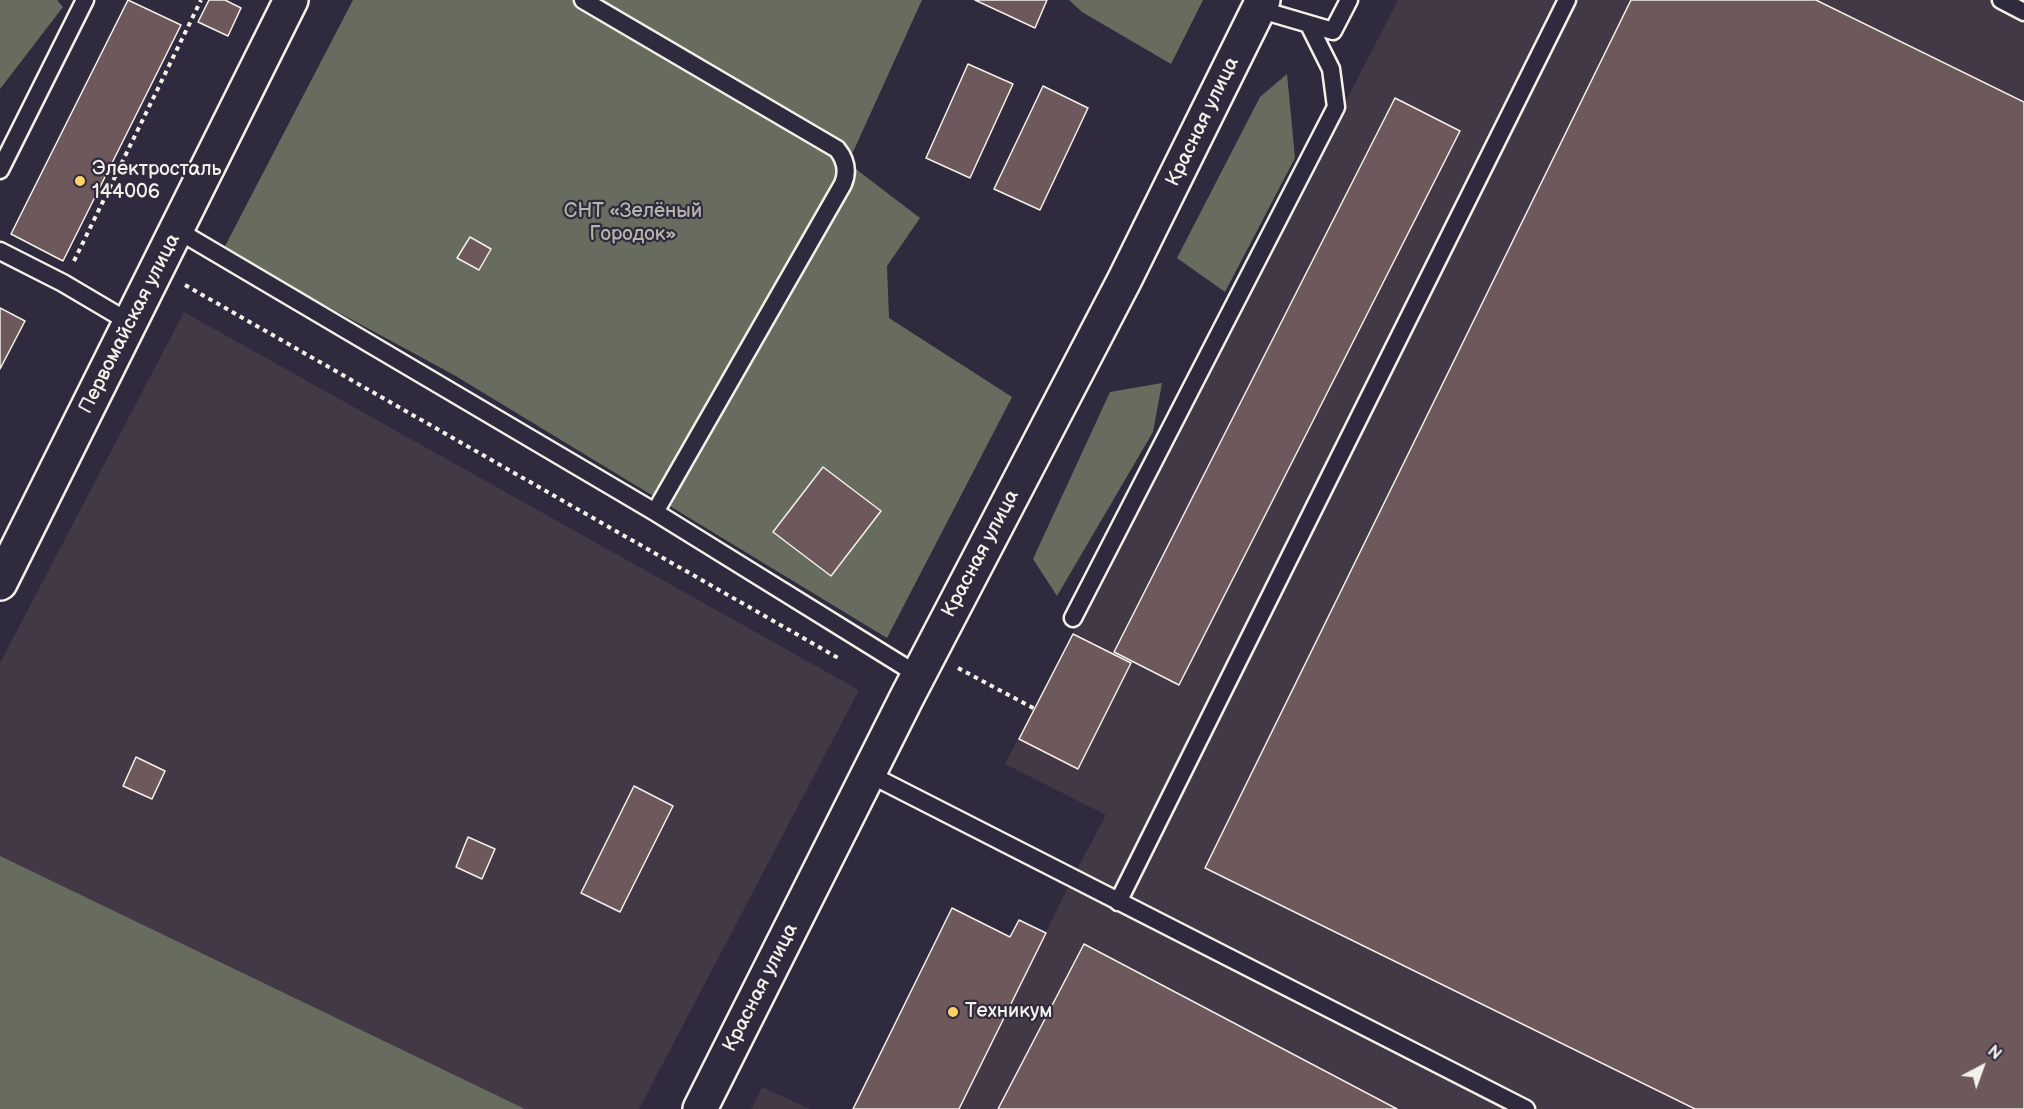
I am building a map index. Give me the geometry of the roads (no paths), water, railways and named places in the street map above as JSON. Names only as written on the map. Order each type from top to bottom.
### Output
[{"type":"main road","name":"Первомайская улица","points":[[0,583],[129,321],[158,270],[283,3]]},
{"type":"main road","name":"Красная улица","points":[[700,1109],[918,675],[1125,279],[1261,5]]},
{"type":"lane","points":[[0,170],[85,0]]},
{"type":"lane","points":[[583,0],[837,149],[846,170],[843,184],[655,512]]},
{"type":"lane","points":[[1261,5],[1309,25],[1334,31],[1349,0]]},
{"type":"lane","points":[[1118,902],[1567,0]]},
{"type":"lane","points":[[2001,0],[2024,12]]},
{"type":"lane","points":[[1073,618],[1335,107],[1331,69],[1309,25]]},
{"type":"lane","points":[[177,230],[655,512],[918,675]]},
{"type":"lane","points":[[0,251],[63,283],[129,321]]},
{"type":"lane","points":[[869,774],[1526,1109]]},
{"type":"place","name":"Электросталь 144006","points":[[80,181]]},
{"type":"place","name":"Техникум","points":[[953,1012]]},
{"type":"park label","name":"СНТ «Зелёный Городок»","points":[[633,224]]}]
